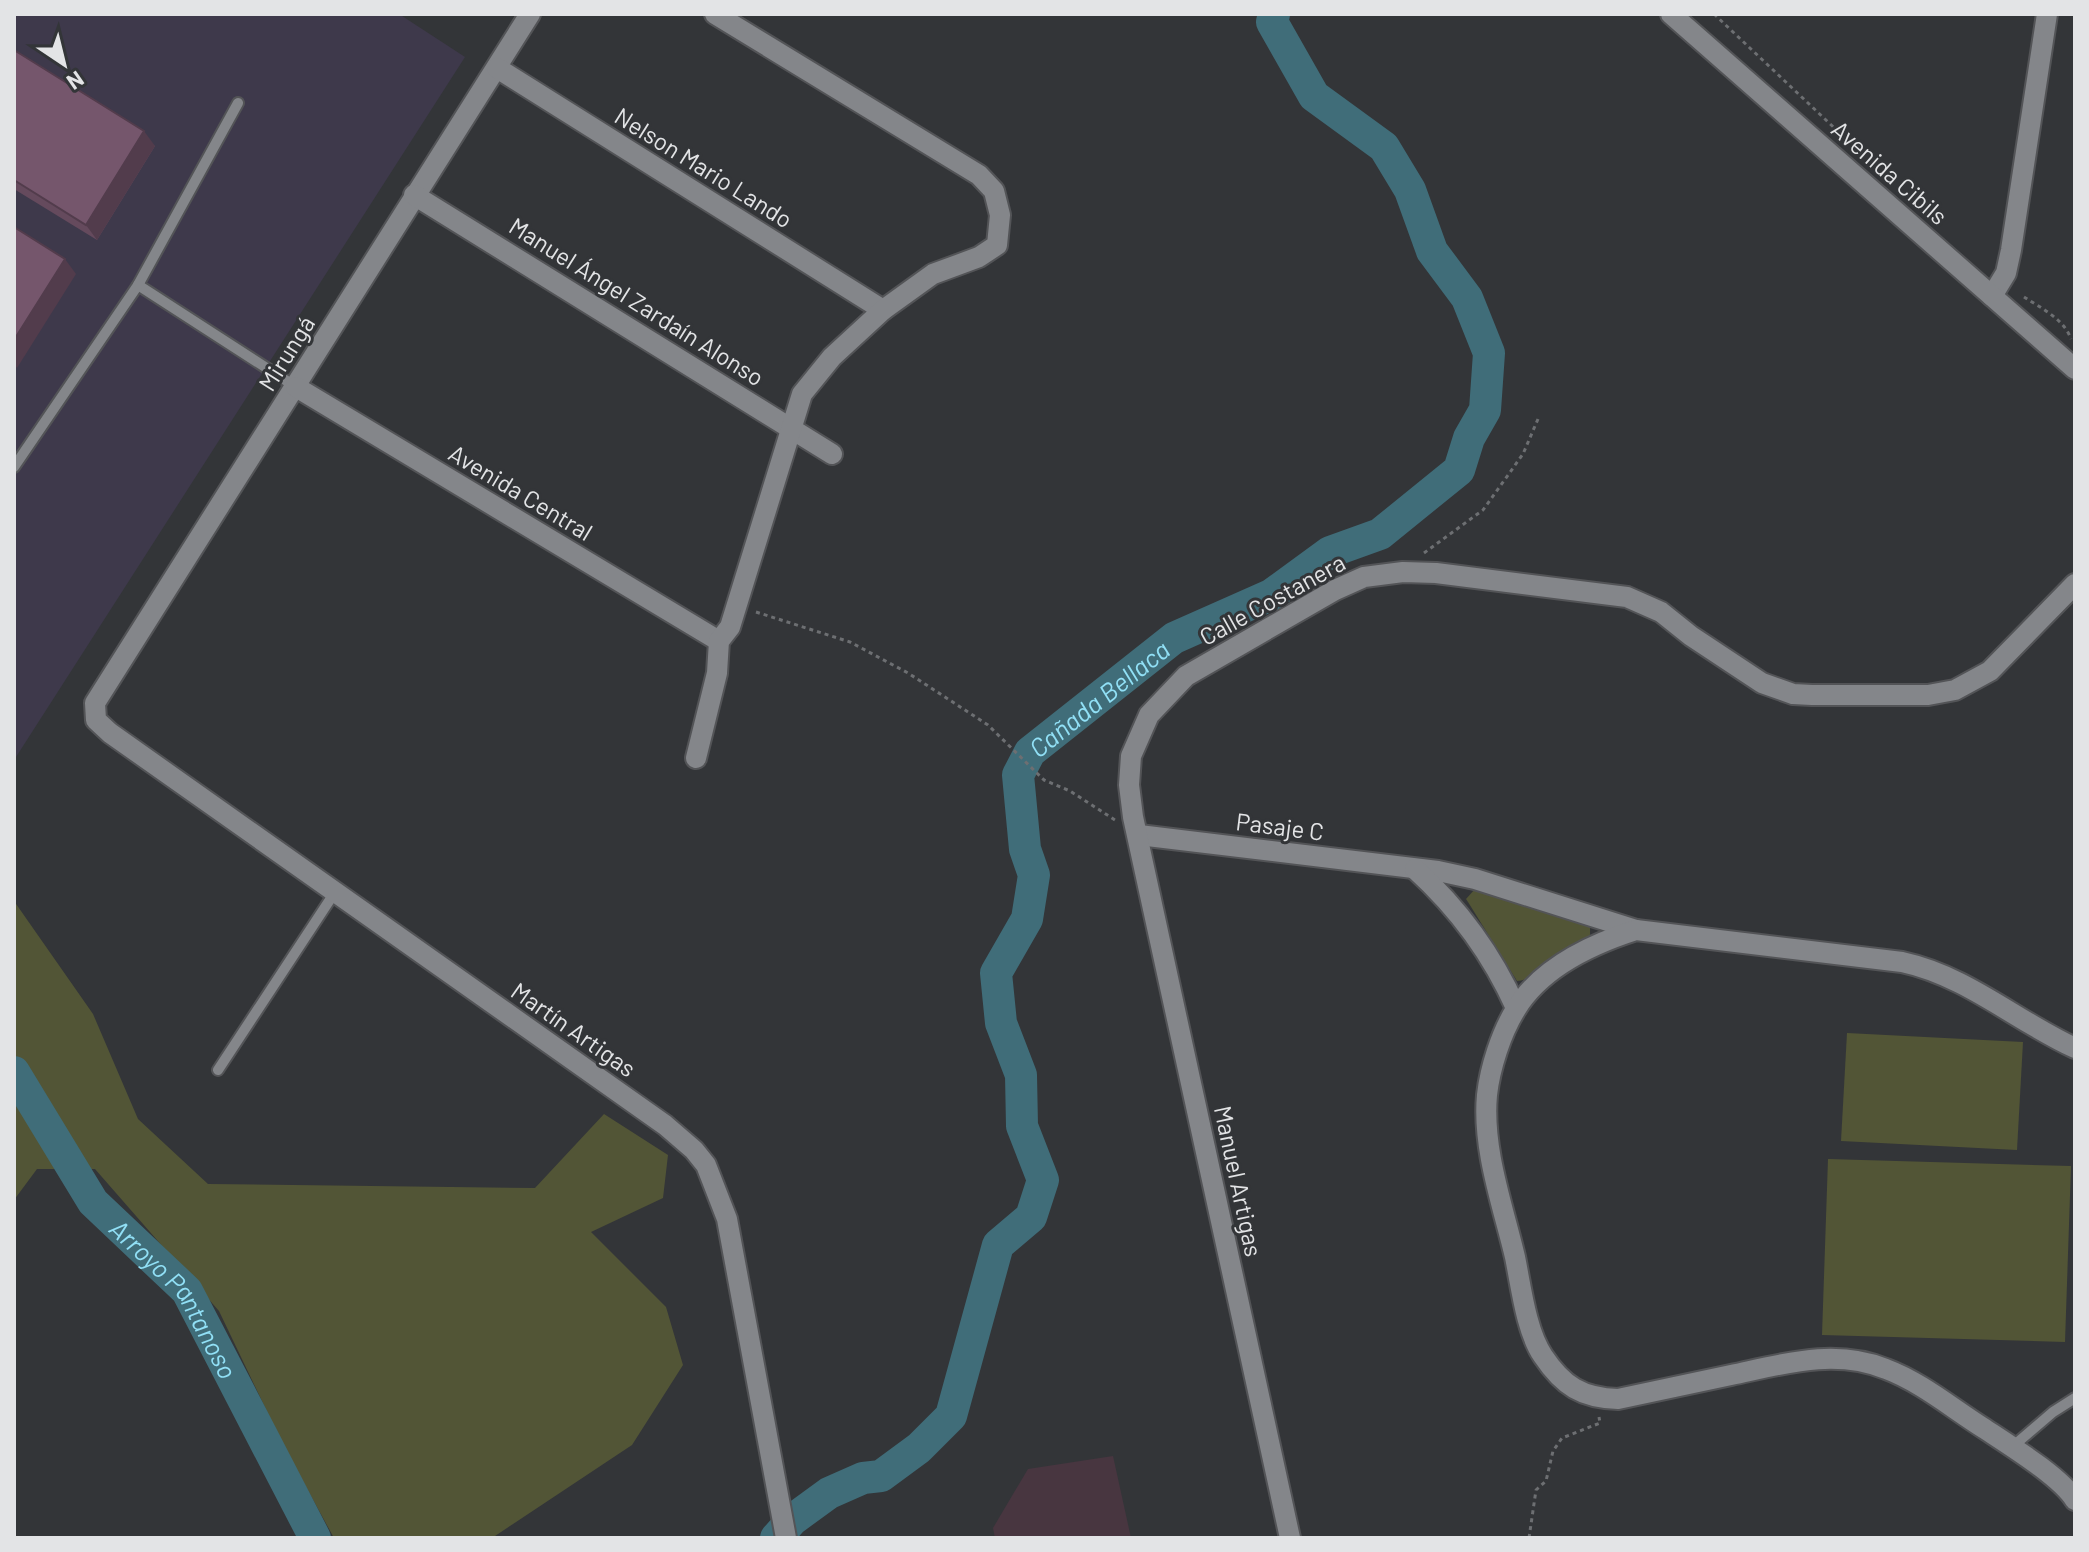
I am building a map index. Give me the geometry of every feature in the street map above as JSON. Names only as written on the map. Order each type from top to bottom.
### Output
[{"type":"street","name":"Mirungá","points":[[96,720],[95,703],[530,14]]},
{"type":"street","points":[[696,758],[717,673],[719,641],[730,627],[802,394],[832,357],[883,310],[933,274],[979,257],[997,245],[1000,215],[994,191],[979,175],[715,14]]},
{"type":"street","name":"Avenida Cibils","points":[[1671,14],[1997,288],[2075,369]]},
{"type":"street","points":[[1997,288],[2011,250],[2047,14]]},
{"type":"street","name":"Nelson Mario Lando","points":[[497,68],[883,310]]},
{"type":"street","name":"Manuel Ángel Zardaín Alonso","points":[[414,195],[832,454]]},
{"type":"street","name":"Avenida Central","points":[[296,387],[719,641]]},
{"type":"street","name":"Calle Costanera","points":[[1139,835],[1129,785],[1131,756],[1149,715],[1186,676],[1335,590],[1364,577],[1403,572],[1436,573],[1627,597],[1661,612],[1762,683],[1793,694],[1812,695],[1928,695],[1955,690],[1990,671],[2075,584]]},
{"type":"street","name":"Martín Artigas","points":[[96,720],[110,733],[665,1125],[694,1150],[706,1165],[727,1219],[784,1528]]},
{"type":"street","name":"Pasaje C","points":[[1139,835],[1475,879],[1636,930],[1930,968],[1975,990],[2075,1048]]},
{"type":"street","name":"Manuel Artigas","points":[[1139,835],[1149,895],[1290,1538]]},
{"type":"street","points":[[1415,869],[1470,927],[1506,985],[1516,1008]]},
{"type":"street","points":[[1636,930],[1608,939],[1565,963],[1530,991],[1516,1008],[1502,1039],[1487,1094],[1487,1127],[1494,1166],[1528,1317],[1541,1354],[1572,1389],[1594,1398],[1618,1399],[1795,1361],[1852,1359],[1888,1369],[2011,1448],[2062,1484],[2075,1500]]},
{"type":"lane","points":[[14,467],[138,285],[238,103]]},
{"type":"lane","points":[[138,285],[296,387]]},
{"type":"lane","points":[[218,1070],[335,892]]},
{"type":"lane","points":[[2011,1448],[2053,1412],[2075,1398]]},
{"type":"path","points":[[1714,14],[1874,165]]},
{"type":"path","points":[[1997,288],[2017,293],[2050,313],[2068,330],[2075,345]]},
{"type":"path","points":[[1403,572],[1483,510],[1523,454],[1538,419]]},
{"type":"path","points":[[736,607],[797,623],[850,642],[908,673],[988,725],[1044,780],[1070,791],[1139,835]]},
{"type":"path","points":[[1529,1538],[1536,1490],[1546,1481],[1553,1451],[1567,1435],[1600,1423],[1594,1398]]},
{"type":"shaded area","points":[[14,14],[399,14],[465,57],[16,757],[14,755]]},
{"type":"shaded area","points":[[1113,1456],[1131,1538],[995,1538],[993,1528],[1028,1469]]},
{"type":"green space","points":[[1475,889],[1590,923],[1590,936],[1544,970],[1517,981],[1466,899]]},
{"type":"green space","points":[[14,901],[93,1014],[138,1119],[208,1184],[535,1188],[604,1114],[668,1155],[663,1198],[591,1232],[666,1307],[683,1365],[632,1445],[489,1538],[334,1538],[283,1445],[219,1311],[95,1169],[37,1169],[14,1200]]},
{"type":"green space","points":[[1847,1033],[2023,1042],[2017,1150],[1841,1141]]},
{"type":"green space","points":[[1828,1159],[2071,1166],[2065,1342],[1822,1335]]},
{"type":"building","points":[[14,50],[144,131],[86,225],[14,180]]},
{"type":"building","points":[[14,227],[65,259],[14,340]]},
{"type":"waterway","name":"Cañada Bellaca","points":[[776,1538],[792,1520],[829,1493],[863,1478],[881,1476],[919,1448],[951,1416],[998,1245],[1031,1217],[1043,1180],[1022,1126],[1021,1075],[1001,1023],[996,973],[1027,919],[1034,875],[1025,849],[1018,775],[1030,752],[1174,638],[1271,595],[1330,552],[1380,534],[1459,470],[1469,438],[1485,410],[1489,353],[1467,298],[1432,251],[1410,190],[1384,147],[1314,96],[1272,22],[1274,14]]},
{"type":"waterway","name":"Arroyo Pantanoso","points":[[14,1072],[93,1202],[187,1291],[315,1538]]}]
